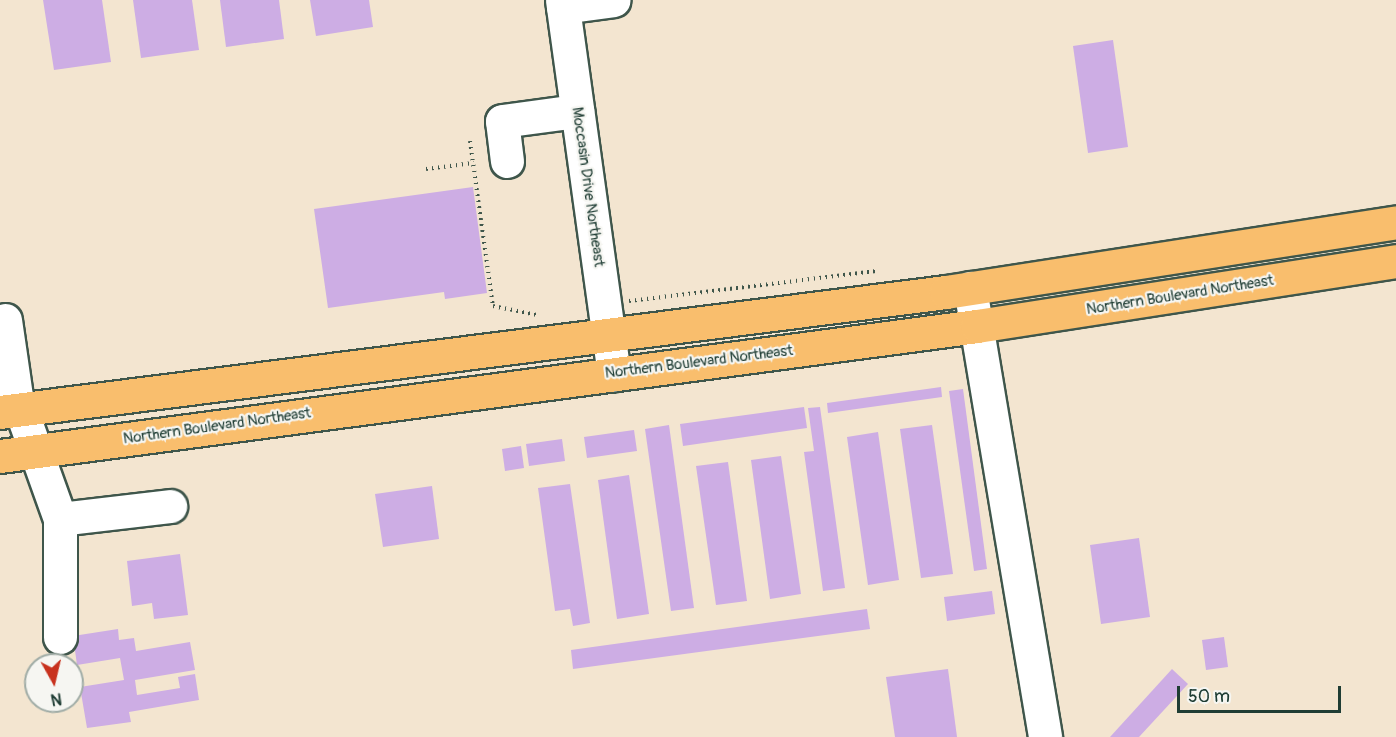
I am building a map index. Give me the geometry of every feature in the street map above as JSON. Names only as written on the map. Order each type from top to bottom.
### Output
[{"type":"main road","points":[[11,410],[970,288],[1396,222]]},
{"type":"main road","name":"Northern Boulevard Northeast","points":[[0,456],[977,326],[1396,261]]},
{"type":"street","points":[[562,4],[614,0]]},
{"type":"street","name":"Moccasin Drive Northeast","points":[[562,4],[614,374]]},
{"type":"street","points":[[496,161],[502,122],[577,111]]},
{"type":"street","points":[[970,288],[1045,737]]},
{"type":"street","points":[[5,320],[11,410],[39,451],[60,519],[60,637]]},
{"type":"street","points":[[60,519],[170,506]]},
{"type":"path","points":[[470,141],[494,306],[544,315]]},
{"type":"path","points":[[426,169],[496,161]]},
{"type":"building","points":[[43,0],[102,0],[111,62],[54,70]]},
{"type":"building","points":[[133,0],[192,0],[199,50],[141,58]]},
{"type":"building","points":[[220,0],[279,0],[284,39],[226,47]]},
{"type":"building","points":[[310,0],[369,0],[373,27],[316,36]]},
{"type":"building","points":[[1113,40],[1128,147],[1088,153],[1073,46]]},
{"type":"building","points":[[473,187],[487,293],[445,299],[444,292],[328,308],[314,209]]},
{"type":"building","points":[[941,387],[942,397],[828,413],[827,403]]},
{"type":"building","points":[[963,389],[987,569],[974,571],[949,391]]},
{"type":"building","points":[[804,407],[807,428],[683,446],[680,424]]},
{"type":"building","points":[[820,407],[845,588],[823,591],[804,452],[814,451],[808,408]]},
{"type":"building","points":[[669,425],[694,608],[671,611],[645,429]]},
{"type":"building","points":[[932,425],[953,574],[921,578],[900,429]]},
{"type":"building","points":[[634,430],[637,451],[587,458],[584,437]]},
{"type":"building","points":[[878,432],[899,580],[868,585],[847,437]]},
{"type":"building","points":[[562,439],[565,461],[529,466],[526,444]]},
{"type":"building","points":[[521,446],[524,468],[505,471],[502,449]]},
{"type":"building","points":[[781,456],[801,594],[770,599],[751,460]]},
{"type":"building","points":[[728,462],[747,601],[716,605],[696,466]]},
{"type":"building","points":[[629,475],[649,614],[617,619],[598,480]]},
{"type":"building","points":[[570,484],[590,623],[573,626],[570,609],[555,611],[538,488]]},
{"type":"building","points":[[432,486],[439,539],[383,547],[375,494]]},
{"type":"building","points":[[1139,538],[1150,617],[1101,624],[1090,545]]},
{"type":"building","points":[[180,554],[188,615],[154,619],[152,603],[132,606],[127,561]]},
{"type":"building","points":[[992,591],[995,614],[947,621],[944,597]]},
{"type":"building","points":[[867,609],[870,629],[573,669],[571,650]]},
{"type":"building","points":[[118,629],[119,640],[134,638],[136,651],[190,642],[195,670],[135,680],[137,695],[180,688],[178,677],[195,674],[199,700],[129,712],[131,722],[87,728],[84,686],[124,680],[120,658],[84,664],[84,653],[75,653],[73,636]]},
{"type":"building","points":[[1224,637],[1228,667],[1206,670],[1202,640]]},
{"type":"building","points":[[948,669],[957,737],[895,737],[886,677]]},
{"type":"building","points":[[1172,669],[1188,684],[1139,737],[1110,737]]}]
